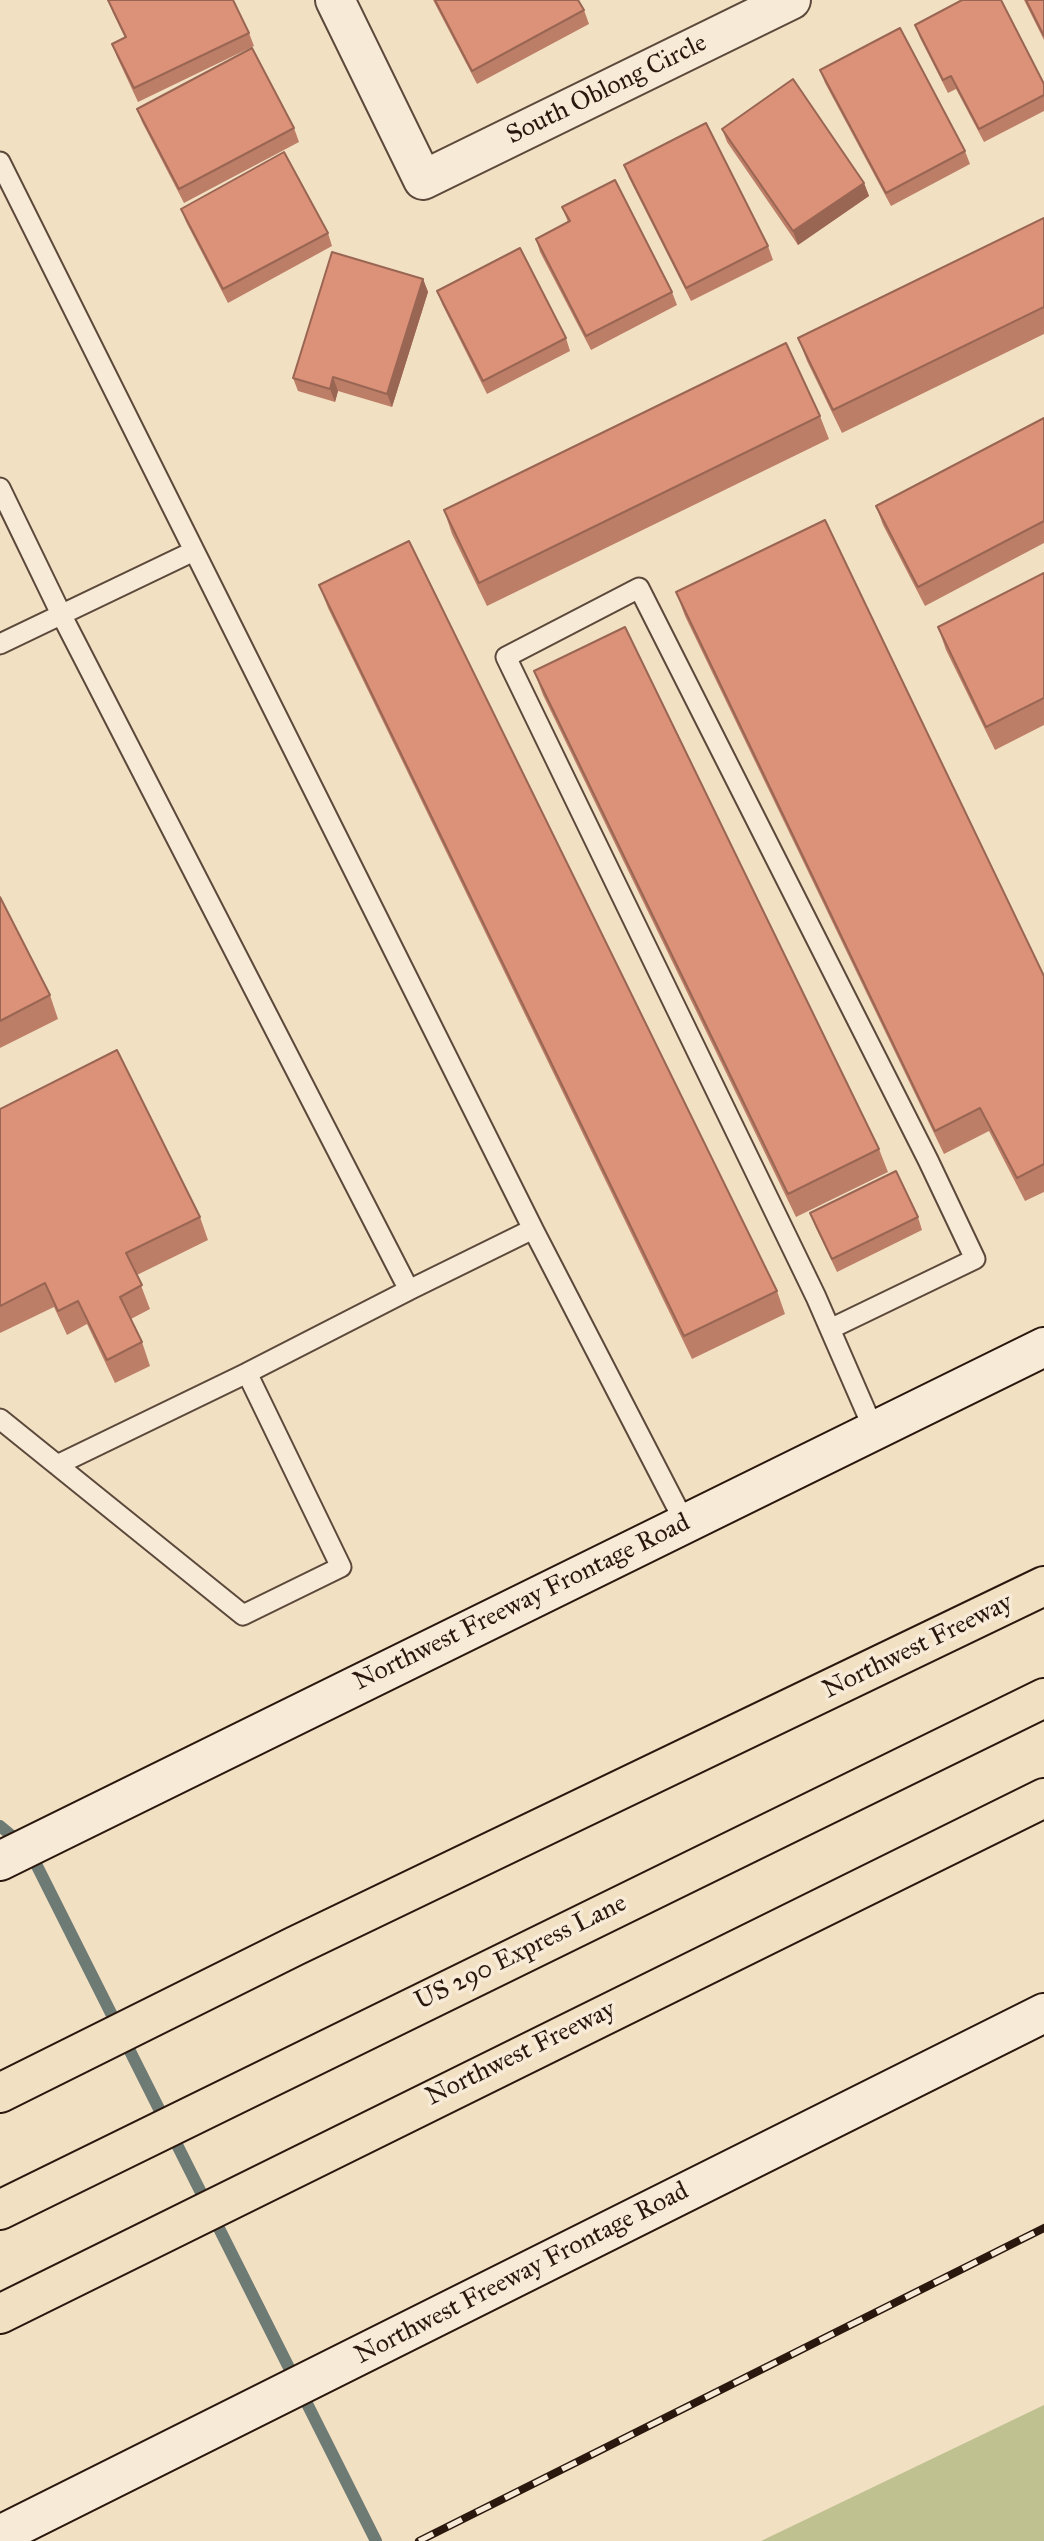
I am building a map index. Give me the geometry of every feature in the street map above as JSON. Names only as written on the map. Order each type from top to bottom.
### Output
[{"type":"highway","name":"Northwest Freeway","points":[[0,2093],[295,1946],[1044,1586]]},
{"type":"highway","name":"US 290 Express Lane","points":[[0,2210],[1044,1698]]},
{"type":"highway","name":"Northwest Freeway","points":[[9,2309],[382,2122],[1044,1798]]},
{"type":"main road","name":"South Oblong Circle","points":[[335,0],[423,180],[790,0]]},
{"type":"main road","name":"Northwest Freeway Frontage Road","points":[[0,1861],[198,1760],[1044,1346]]},
{"type":"main road","name":"Northwest Freeway Frontage Road","points":[[0,2535],[1044,2013]]},
{"type":"lane","points":[[0,162],[533,1228],[685,1523]]},
{"type":"lane","points":[[0,488],[62,616],[409,1290]]},
{"type":"lane","points":[[0,644],[194,551]]},
{"type":"lane","points":[[830,1329],[975,1259],[928,1160],[639,588],[506,657],[830,1329],[874,1430]]},
{"type":"lane","points":[[57,1465],[247,1373],[533,1228]]},
{"type":"lane","points":[[0,1419],[243,1615],[341,1567],[247,1373]]},
{"type":"green space","points":[[1044,2405],[1044,2541],[761,2541]]},
{"type":"building","points":[[108,0],[233,0],[249,33],[134,88],[112,44],[126,37]]},
{"type":"building","points":[[435,0],[578,0],[584,10],[472,71]]},
{"type":"building","points":[[962,0],[1001,0],[1044,84],[1044,95],[979,129],[951,76],[943,80],[915,25]]},
{"type":"building","points":[[1026,0],[1044,0],[1044,36]]},
{"type":"building","points":[[900,28],[965,151],[886,193],[820,70]]},
{"type":"building","points":[[252,48],[294,128],[179,189],[137,109]]},
{"type":"building","points":[[793,79],[864,183],[793,231],[722,129]]},
{"type":"building","points":[[706,123],[768,246],[686,288],[624,165]]},
{"type":"building","points":[[284,152],[328,233],[223,289],[181,209]]},
{"type":"building","points":[[615,180],[672,292],[586,336],[536,239],[570,221],[562,207]]},
{"type":"building","points":[[1044,218],[1044,307],[833,410],[798,338]]},
{"type":"building","points":[[520,248],[566,338],[483,381],[437,291]]},
{"type":"building","points":[[332,252],[423,279],[387,394],[333,377],[330,389],[293,378]]},
{"type":"building","points":[[786,343],[820,416],[479,583],[444,510]]},
{"type":"building","points":[[1044,418],[1044,521],[918,587],[876,506]]},
{"type":"building","points":[[825,520],[1044,976],[1044,1164],[1017,1178],[980,1108],[935,1131],[676,592]]},
{"type":"building","points":[[409,541],[777,1291],[684,1336],[319,585]]},
{"type":"building","points":[[1044,573],[1044,698],[986,727],[938,627]]},
{"type":"building","points":[[625,627],[879,1149],[788,1194],[534,671]]},
{"type":"building","points":[[0,897],[50,995],[0,1021]]},
{"type":"building","points":[[117,1050],[200,1217],[126,1253],[142,1285],[120,1297],[142,1342],[107,1360],[78,1301],[58,1311],[45,1283],[0,1306],[0,1109]]},
{"type":"building","points":[[896,1171],[918,1217],[832,1259],[810,1213]]},
{"type":"waterway","points":[[0,1826],[29,1850],[376,2541]]},
{"type":"railway","points":[[419,2541],[1044,2228]]}]
